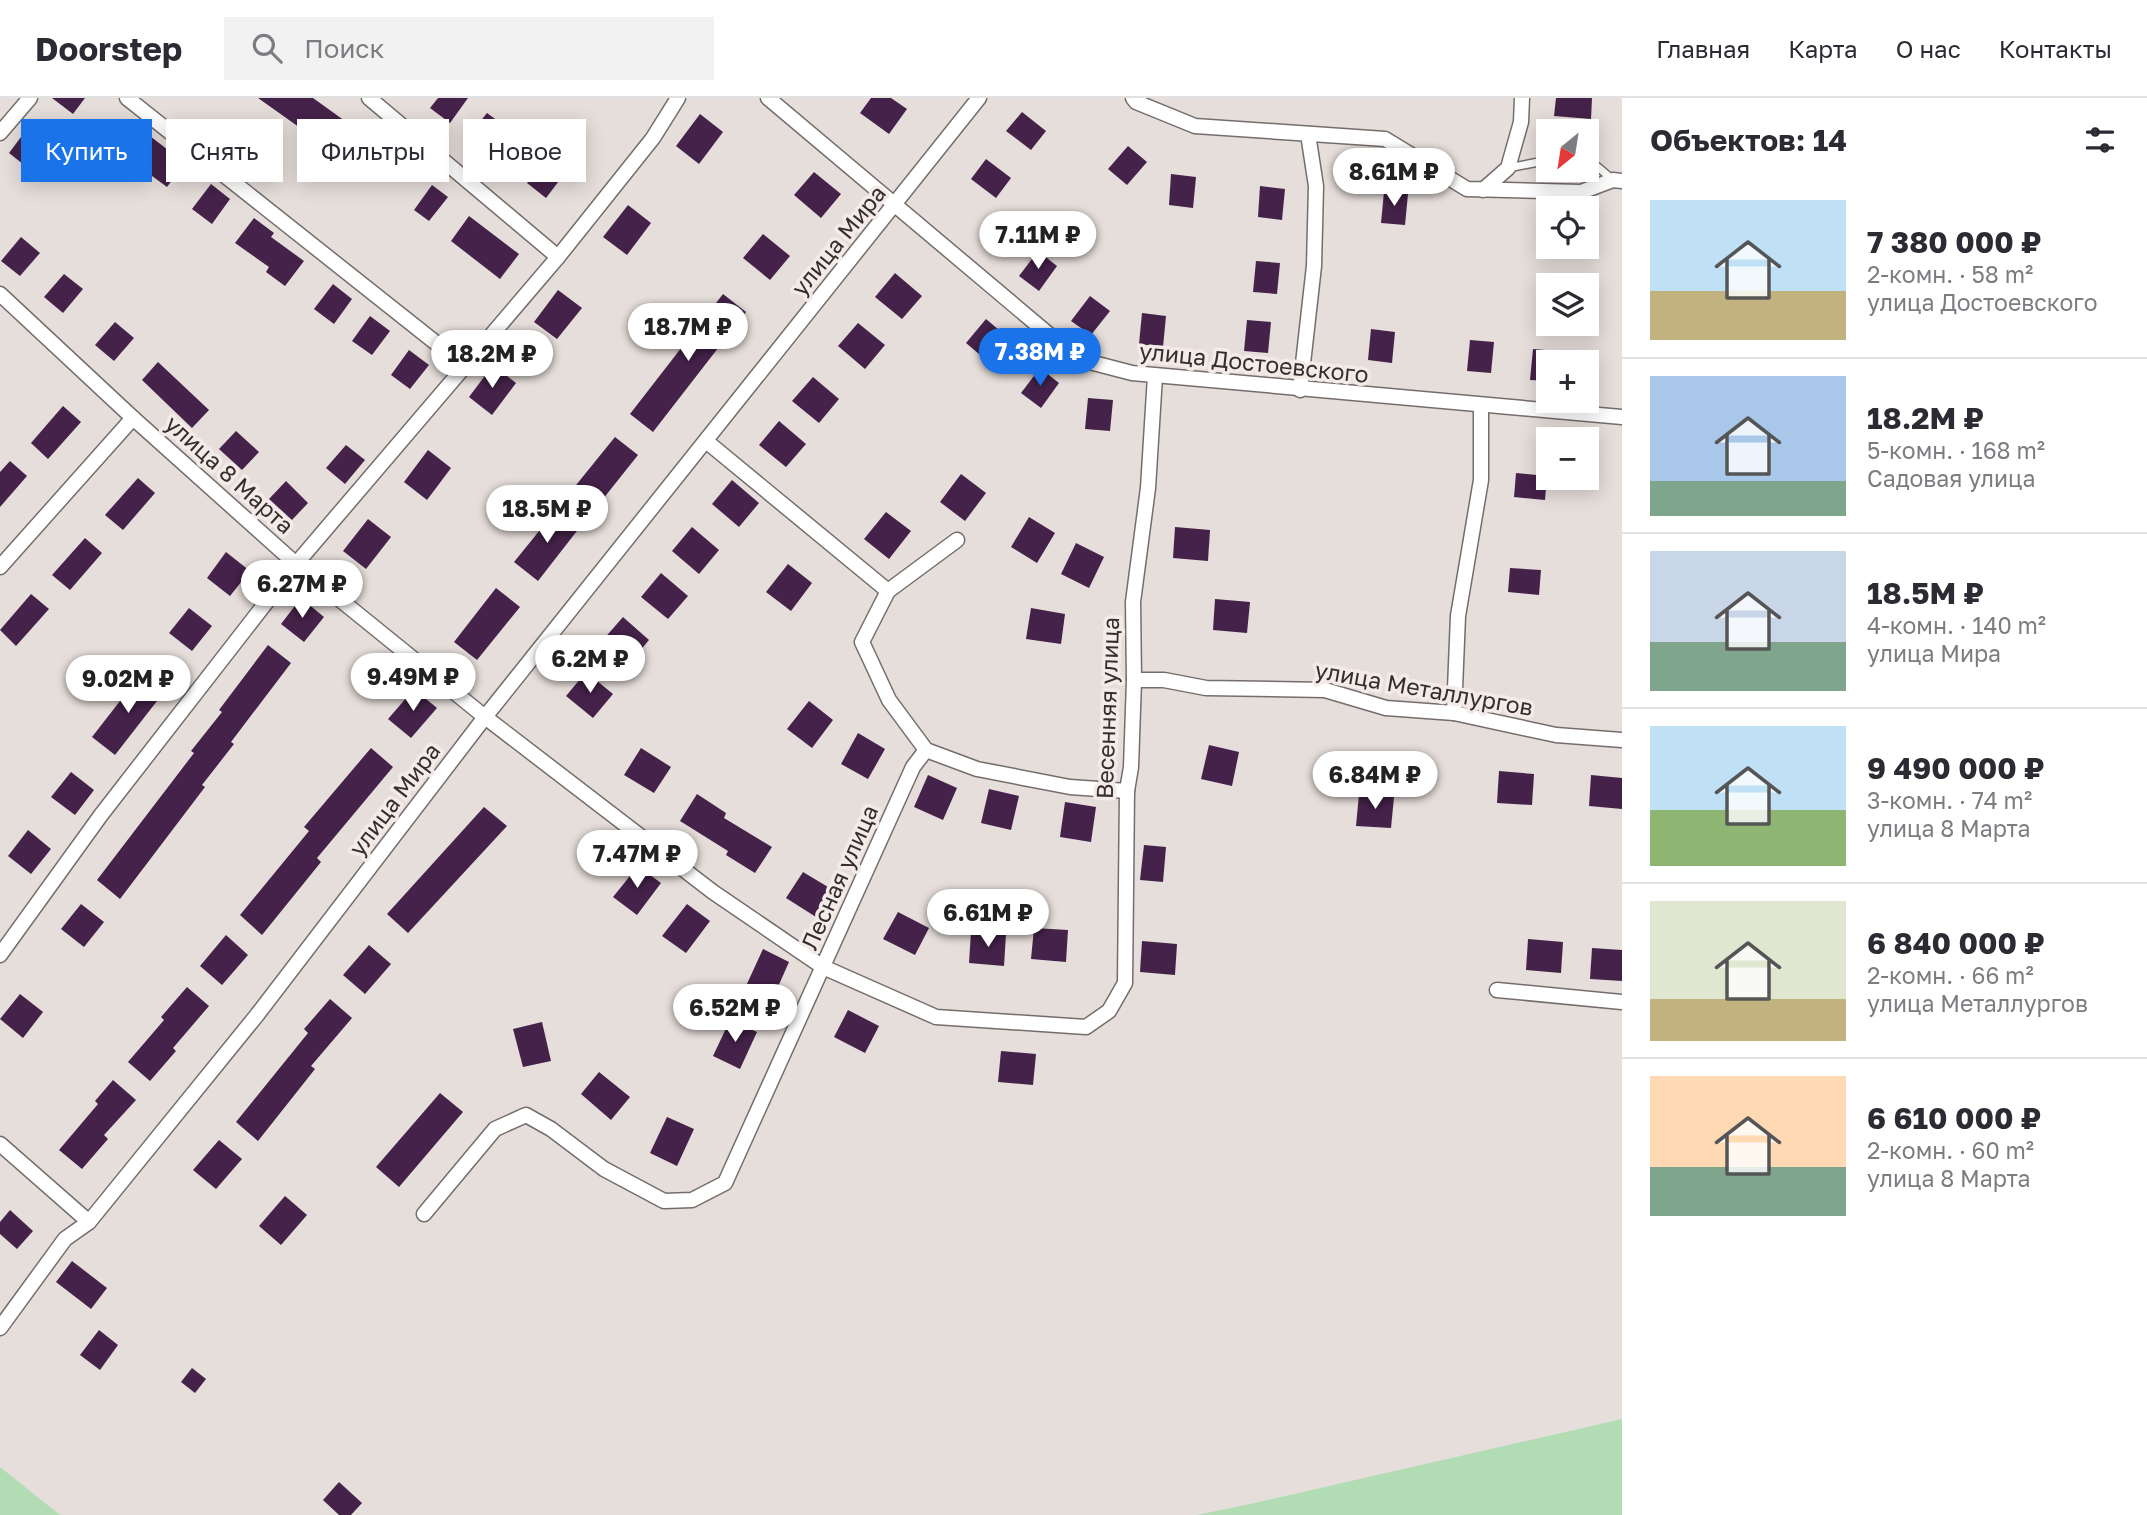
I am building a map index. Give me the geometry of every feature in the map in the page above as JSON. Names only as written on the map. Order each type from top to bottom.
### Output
[{"type":"street","points":[[0,133],[30,98]]},
{"type":"street","points":[[127,98],[465,366]]},
{"type":"street","points":[[369,98],[558,257]]},
{"type":"street","points":[[0,955],[101,815],[296,564],[558,257],[653,138],[678,98]]},
{"type":"street","name":"улица Достоевского","points":[[768,98],[1078,359],[1155,376],[1481,407],[1622,417]]},
{"type":"street","name":"улица Мира","points":[[0,1328],[65,1239],[89,1222],[257,1015],[485,717],[979,98]]},
{"type":"street","points":[[1133,98],[1136,102],[1195,126],[1385,139],[1467,189],[1581,192],[1617,180]]},
{"type":"street","points":[[1483,190],[1508,168],[1521,122],[1522,98]]},
{"type":"street","points":[[1300,390],[1315,239],[1316,186],[1308,134]]},
{"type":"street","name":"улица 8 Марта","points":[[0,294],[296,564],[485,717],[713,891],[823,967],[936,1017],[1086,1027]]},
{"type":"street","name":"Весенняя улица","points":[[1086,1027],[1109,1011],[1125,983],[1127,791],[1131,766],[1134,680],[1133,602],[1149,488],[1155,376]]},
{"type":"street","points":[[1454,713],[1458,616],[1481,480],[1481,407]]},
{"type":"street","points":[[0,567],[133,418]]},
{"type":"street","points":[[706,441],[888,591]]},
{"type":"street","points":[[957,540],[888,591],[862,642],[889,700],[926,750],[977,769],[1070,787],[1127,791]]},
{"type":"street","name":"улица Металлургов","points":[[1134,680],[1164,680],[1206,688],[1325,690],[1386,708],[1454,713],[1556,735],[1622,740]]},
{"type":"street","name":"Лесная улица","points":[[424,1214],[495,1129],[526,1115],[551,1129],[604,1169],[664,1201],[692,1200],[725,1183],[913,767],[926,750]]},
{"type":"street","points":[[1497,990],[1622,1002]]},
{"type":"street","points":[[0,1144],[89,1222]]},
{"type":"lane","points":[[1508,168],[1536,163]]},
{"type":"lane","points":[[1600,168],[1617,180]]},
{"type":"green space","points":[[1622,1419],[1622,1515],[1197,1515],[1250,1504]]},
{"type":"green space","points":[[0,1467],[60,1515],[0,1515]]},
{"type":"building","points":[[52,98],[85,98],[73,114]]},
{"type":"building","points":[[258,98],[313,98],[342,119],[297,119],[297,126]]},
{"type":"building","points":[[438,98],[468,98],[450,123],[449,119],[445,119],[430,108]]},
{"type":"building","points":[[871,98],[891,98],[907,109],[889,134],[860,113]]},
{"type":"building","points":[[1556,98],[1592,98],[1591,119],[1554,116]]},
{"type":"building","points":[[1022,112],[1046,131],[1031,150],[1006,131]]},
{"type":"building","points":[[487,113],[495,119],[482,119]]},
{"type":"building","points":[[700,114],[723,132],[699,164],[676,146]]},
{"type":"building","points":[[21,137],[21,162],[9,153]]},
{"type":"building","points":[[152,138],[166,148],[166,182],[171,182],[167,187],[152,176]]},
{"type":"building","points":[[1128,146],[1147,162],[1127,185],[1108,169]]},
{"type":"building","points":[[986,159],[1011,178],[996,198],[971,179]]},
{"type":"building","points":[[814,172],[841,194],[821,218],[794,195]]},
{"type":"building","points":[[1171,174],[1196,177],[1193,208],[1169,205]]},
{"type":"building","points":[[528,182],[558,182],[546,198]]},
{"type":"building","points":[[211,184],[230,199],[212,224],[192,209]]},
{"type":"building","points":[[432,185],[448,197],[429,221],[414,210]]},
{"type":"building","points":[[1260,186],[1285,189],[1282,220],[1258,217]]},
{"type":"building","points":[[1384,192],[1408,194],[1405,225],[1381,223]]},
{"type":"building","points":[[628,205],[651,223],[627,255],[603,237]]},
{"type":"building","points":[[469,216],[519,254],[500,279],[451,241]]},
{"type":"building","points":[[254,218],[274,233],[271,237],[304,261],[285,286],[266,272],[269,267],[235,243]]},
{"type":"building","points":[[763,234],[790,256],[770,280],[743,258]]},
{"type":"building","points":[[21,237],[40,253],[20,276],[1,261]]},
{"type":"building","points":[[1038,251],[1057,266],[1039,291],[1019,276]]},
{"type":"building","points":[[1256,261],[1280,263],[1277,294],[1253,292]]},
{"type":"building","points":[[895,273],[922,296],[902,319],[875,297]]},
{"type":"building","points":[[64,274],[83,289],[63,313],[44,297]]},
{"type":"building","points":[[333,284],[352,299],[334,324],[314,309]]},
{"type":"building","points":[[558,290],[582,308],[557,339],[534,322]]},
{"type":"building","points":[[723,294],[746,312],[653,432],[630,414]]},
{"type":"building","points":[[1090,296],[1110,311],[1091,335],[1071,321]]},
{"type":"building","points":[[1142,313],[1166,316],[1163,347],[1139,344]]},
{"type":"building","points":[[370,316],[390,331],[372,355],[352,341]]},
{"type":"building","points":[[986,319],[1012,341],[992,365],[966,343]]},
{"type":"building","points":[[1247,320],[1271,322],[1268,353],[1244,351]]},
{"type":"building","points":[[115,322],[134,338],[114,361],[95,345]]},
{"type":"building","points":[[858,323],[885,345],[865,369],[838,346]]},
{"type":"building","points":[[1371,329],[1395,332],[1392,363],[1368,360]]},
{"type":"building","points":[[1470,340],[1494,342],[1491,373],[1467,371]]},
{"type":"building","points":[[1533,349],[1546,350],[1536,350],[1536,380],[1530,380]]},
{"type":"building","points":[[409,350],[429,365],[410,389],[391,375]]},
{"type":"building","points":[[158,362],[209,410],[192,428],[142,380]]},
{"type":"building","points":[[493,365],[516,383],[492,415],[469,397]]},
{"type":"building","points":[[1040,368],[1059,383],[1041,408],[1021,393]]},
{"type":"building","points":[[813,377],[839,399],[819,423],[792,401]]},
{"type":"building","points":[[1088,398],[1113,400],[1110,431],[1085,429]]},
{"type":"building","points":[[63,406],[81,422],[48,459],[31,443]]},
{"type":"building","points":[[779,421],[806,444],[786,467],[759,445]]},
{"type":"building","points":[[236,431],[259,452],[242,470],[219,449]]},
{"type":"building","points":[[615,437],[638,455],[595,509],[572,490]]},
{"type":"building","points":[[346,445],[365,460],[345,484],[326,468]]},
{"type":"building","points":[[428,450],[451,468],[427,500],[404,482]]},
{"type":"building","points":[[10,461],[27,476],[0,507],[0,472]]},
{"type":"building","points":[[1516,473],[1536,475],[1536,490],[1546,490],[1545,500],[1514,497]]},
{"type":"building","points":[[961,474],[986,493],[965,521],[940,502]]},
{"type":"building","points":[[138,478],[155,493],[123,530],[105,515]]},
{"type":"building","points":[[732,480],[759,503],[739,527],[712,504]]},
{"type":"building","points":[[286,481],[308,503],[292,520],[269,499]]},
{"type":"building","points":[[557,509],[580,527],[538,581],[514,562]]},
{"type":"building","points":[[886,512],[911,531],[889,559],[864,539]]},
{"type":"building","points":[[1029,517],[1055,533],[1037,563],[1011,547]]},
{"type":"building","points":[[368,519],[391,537],[366,569],[343,551]]},
{"type":"building","points":[[692,527],[719,550],[699,574],[672,551]]},
{"type":"building","points":[[1175,527],[1210,530],[1208,561],[1173,558]]},
{"type":"building","points":[[85,538],[102,553],[70,590],[52,575]]},
{"type":"building","points":[[1076,543],[1104,557],[1089,588],[1061,574]]},
{"type":"building","points":[[226,552],[250,571],[230,596],[207,578]]},
{"type":"building","points":[[788,564],[812,583],[791,611],[766,592]]},
{"type":"building","points":[[1510,568],[1541,570],[1539,595],[1508,592]]},
{"type":"building","points":[[661,573],[688,596],[668,619],[641,597]]},
{"type":"building","points":[[496,588],[520,607],[477,660],[454,642]]},
{"type":"building","points":[[31,594],[49,609],[16,646],[0,630]]},
{"type":"building","points":[[301,598],[324,617],[304,642],[281,624]]},
{"type":"building","points":[[1215,599],[1250,602],[1247,633],[1213,630]]},
{"type":"building","points":[[189,608],[212,626],[192,651],[169,633]]},
{"type":"building","points":[[1031,608],[1065,614],[1061,644],[1026,639]]},
{"type":"building","points":[[623,617],[649,640],[629,664],[602,641]]},
{"type":"building","points":[[268,645],[291,663],[231,742],[234,744],[202,785],[205,787],[120,899],[97,880],[194,753],[191,751],[222,712],[219,710]]},
{"type":"building","points":[[586,672],[613,694],[593,718],[566,696]]},
{"type":"building","points":[[141,674],[164,692],[115,755],[92,737]]},
{"type":"building","points":[[414,689],[437,708],[411,738],[388,719]]},
{"type":"building","points":[[809,701],[833,720],[812,748],[787,729]]},
{"type":"building","points":[[858,733],[885,749],[868,779],[841,764]]},
{"type":"building","points":[[1209,745],[1239,752],[1232,786],[1201,779]]},
{"type":"building","points":[[371,748],[393,767],[317,858],[321,862],[262,935],[240,915],[309,831],[304,827]]},
{"type":"building","points":[[641,748],[671,767],[654,793],[624,775]]},
{"type":"building","points":[[1499,771],[1534,774],[1532,805],[1497,803]]},
{"type":"building","points":[[71,772],[94,790],[75,815],[51,797]]},
{"type":"building","points":[[928,775],[957,788],[943,820],[914,807]]},
{"type":"building","points":[[1591,775],[1622,778],[1622,809],[1589,806]]},
{"type":"building","points":[[989,789],[1019,796],[1011,830],[981,823]]},
{"type":"building","points":[[697,794],[726,813],[724,818],[772,847],[755,873],[726,855],[728,851],[680,821]]},
{"type":"building","points":[[1359,794],[1394,797],[1391,828],[1356,826]]},
{"type":"building","points":[[1065,802],[1096,807],[1091,842],[1060,837]]},
{"type":"building","points":[[484,807],[507,826],[408,933],[387,914]]},
{"type":"building","points":[[28,830],[51,849],[31,874],[8,856]]},
{"type":"building","points":[[1144,845],[1166,847],[1163,882],[1140,880]]},
{"type":"building","points":[[638,866],[661,883],[637,915],[613,897]]},
{"type":"building","points":[[803,872],[833,890],[816,917],[786,898]]},
{"type":"building","points":[[81,904],[104,922],[84,947],[61,929]]},
{"type":"building","points":[[687,904],[710,921],[686,953],[662,936]]},
{"type":"building","points":[[898,912],[929,928],[915,955],[883,939]]},
{"type":"building","points":[[1034,928],[1068,930],[1066,962],[1031,959]]},
{"type":"building","points":[[971,932],[1006,934],[1004,966],[969,963]]},
{"type":"building","points":[[226,935],[248,955],[222,985],[200,966]]},
{"type":"building","points":[[1528,939],[1563,942],[1561,973],[1526,970]]},
{"type":"building","points":[[1142,941],[1177,944],[1175,975],[1140,972]]},
{"type":"building","points":[[369,945],[391,964],[365,994],[343,975]]},
{"type":"building","points":[[1592,948],[1622,950],[1622,981],[1590,979]]},
{"type":"building","points":[[763,949],[789,962],[773,998],[746,986]]},
{"type":"building","points":[[187,987],[209,1006],[173,1048],[176,1051],[150,1081],[128,1062],[164,1020],[161,1017]]},
{"type":"building","points":[[20,994],[43,1012],[23,1038],[0,1019]]},
{"type":"building","points":[[330,999],[352,1018],[311,1066],[315,1069],[258,1141],[236,1122],[308,1033],[304,1029]]},
{"type":"building","points":[[848,1010],[879,1026],[865,1053],[834,1037]]},
{"type":"building","points":[[730,1020],[757,1032],[740,1069],[713,1056]]},
{"type":"building","points":[[542,1022],[551,1061],[523,1067],[513,1029]]},
{"type":"building","points":[[1001,1051],[1036,1054],[1033,1085],[998,1082]]},
{"type":"building","points":[[599,1072],[630,1097],[611,1120],[581,1094]]},
{"type":"building","points":[[113,1080],[136,1100],[104,1135],[108,1139],[82,1169],[59,1150],[98,1104],[95,1101]]},
{"type":"building","points":[[440,1093],[463,1112],[399,1187],[376,1167]]},
{"type":"building","points":[[667,1117],[694,1129],[677,1166],[650,1153]]},
{"type":"building","points":[[219,1140],[242,1159],[216,1189],[193,1170]]},
{"type":"building","points":[[285,1196],[307,1215],[281,1245],[259,1226]]},
{"type":"building","points":[[10,1210],[33,1231],[17,1249],[0,1234],[0,1222]]},
{"type":"building","points":[[72,1261],[107,1288],[91,1309],[56,1282]]},
{"type":"building","points":[[99,1330],[118,1345],[100,1370],[80,1355]]},
{"type":"building","points":[[192,1368],[206,1379],[195,1393],[181,1382]]},
{"type":"building","points":[[339,1482],[362,1503],[351,1515],[339,1515],[323,1500]]}]
